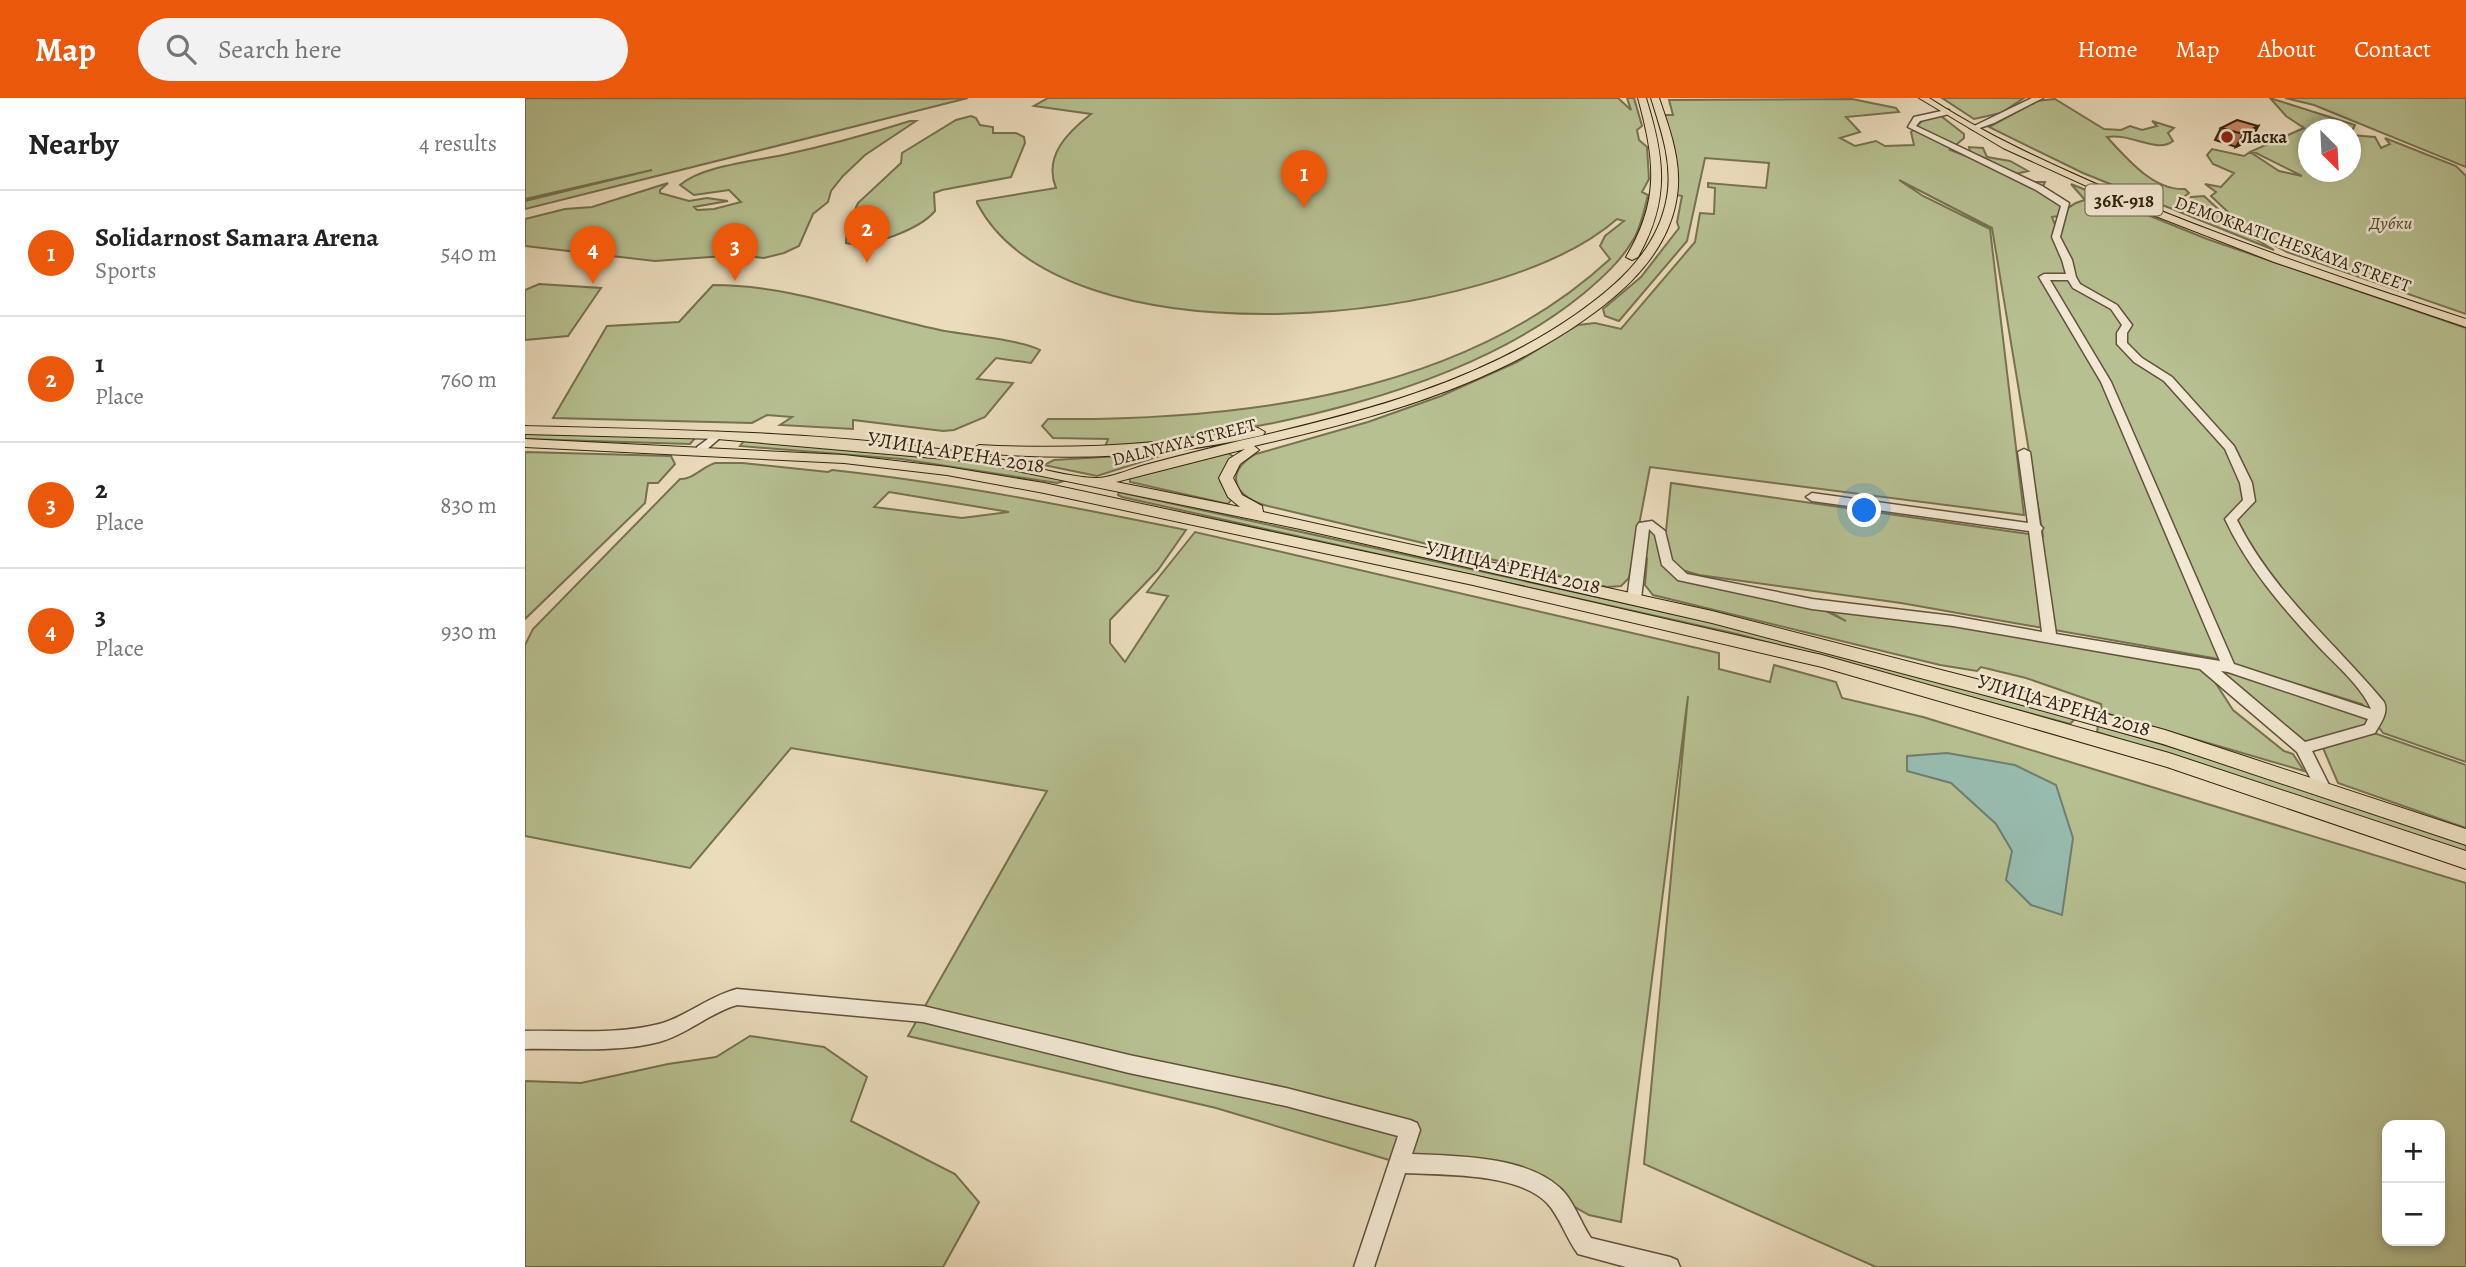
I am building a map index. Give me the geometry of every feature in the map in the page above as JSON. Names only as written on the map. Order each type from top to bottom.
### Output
[{"type":"main road","name":"DALNYAYA STREET","points":[[1099,482],[1380,412],[1457,386],[1535,348],[1609,296],[1633,273],[1644,249],[1659,181],[1653,136],[1642,98]]},
{"type":"main road","name":"DALNYAYA STREET","points":[[1099,482],[1106,475],[1133,466],[1316,420],[1406,392],[1509,351],[1597,293],[1663,228],[1673,193],[1672,157],[1655,98]]},
{"type":"main road","name":"DEMOKRATICHESKAYA STREET","points":[[1923,98],[1974,128],[2057,170],[2141,207],[2269,257],[2466,323]]},
{"type":"main road","points":[[1653,136],[1666,136]]},
{"type":"main road","points":[[1300,524],[1241,503],[1232,494],[1226,478],[1234,462],[1256,448],[1347,425],[1380,412]]},
{"type":"main road","points":[[591,430],[731,431],[1023,452],[1100,453],[1174,446],[1316,420]]},
{"type":"main road","name":"УЛИЦА АРЕНА 2018","points":[[525,430],[717,435],[969,457],[1300,524],[1827,645],[2084,714],[2322,787],[2466,837]]},
{"type":"main road","name":"УЛИЦА АРЕНА 2018","points":[[525,443],[701,449],[870,461],[947,471],[1059,491],[1487,583],[1822,661],[2169,760],[2466,860]]},
{"type":"main road","points":[[1059,491],[1099,482],[1097,489],[1107,502]]},
{"type":"street","points":[[1974,128],[1997,121],[2024,102],[2039,98]]},
{"type":"street","points":[[1946,112],[1917,119],[1912,127],[2005,171],[2066,205],[2057,219],[2059,229],[2056,237],[2067,260],[2071,277],[2076,285],[2114,307],[2127,325],[2122,333],[2122,344],[2138,360],[2168,379],[2230,448],[2246,483],[2249,501],[2231,519],[2236,533],[2256,564],[2379,706],[2371,729],[2303,748]]},
{"type":"street","points":[[2071,277],[2045,277],[2106,382],[2229,667]]},
{"type":"street","points":[[701,449],[717,435]]},
{"type":"street","points":[[2024,452],[2037,528],[2050,639]]},
{"type":"street","points":[[1812,497],[2037,528]]},
{"type":"street","points":[[1633,599],[1643,526],[1652,525],[1661,534],[1667,562],[1683,578],[1812,604],[1953,621],[2204,666],[2229,667],[2377,716]]},
{"type":"street","points":[[2204,666],[2303,748],[2322,787]]},
{"type":"street","points":[[525,1040],[659,1033],[682,1024],[722,1000],[737,998],[863,1007],[923,1014],[1129,1064],[1286,1097],[1410,1130],[1364,1267]]},
{"type":"street","points":[[1399,1163],[1484,1168],[1543,1188],[1555,1196],[1585,1247],[1670,1267]]},
{"type":"green space","points":[[525,98],[968,98],[525,209],[525,201],[652,170],[525,199]]},
{"type":"green space","points":[[1048,98],[1618,98],[1631,110],[1627,98],[1634,98],[1642,126],[1637,130],[1639,140],[1647,147],[1649,179],[1642,192],[1648,195],[1636,235],[1623,255],[1604,275],[1583,294],[1534,328],[1479,358],[1356,403],[1292,419],[1227,432],[1105,447],[1108,439],[1053,438],[1042,426],[1048,419],[1196,414],[1271,405],[1346,391],[1418,370],[1487,342],[1552,305],[1610,259],[1600,246],[1605,236],[1624,221],[1617,219],[1558,256],[1478,285],[1384,305],[1283,314],[1185,309],[1096,291],[1024,256],[977,203],[1056,188],[1053,176],[1055,155],[1066,137],[1091,114],[1034,106]]},
{"type":"green space","points":[[1942,98],[2024,98],[2001,113],[1974,119]]},
{"type":"green space","name":"Дубки","points":[[2270,98],[2336,119],[2298,119],[2298,124],[2286,116]]},
{"type":"green space","name":"Дубки","points":[[2285,98],[2466,98],[2466,167],[2361,124],[2361,119],[2348,119],[2314,105]]},
{"type":"green space","points":[[1852,99],[1896,108],[1899,112],[1846,117],[1860,132],[1840,138],[1855,146],[1876,141],[1885,146],[1914,145],[1911,132],[1924,119],[1941,116],[1964,134],[1964,138],[1950,150],[1971,158],[1969,147],[1983,148],[1987,157],[2010,161],[2028,171],[2011,175],[2026,182],[2045,182],[2041,191],[2059,199],[2062,207],[2058,216],[2052,217],[2056,227],[2070,207],[2085,200],[2071,184],[2207,239],[2466,328],[2466,762],[2383,733],[2374,721],[2370,729],[2303,748],[2206,668],[2233,710],[2284,751],[2293,754],[2304,771],[2102,712],[2101,704],[2026,678],[1981,667],[1977,671],[1940,665],[1653,595],[1645,585],[1647,559],[1641,543],[1649,529],[1661,534],[1665,540],[1671,483],[2043,536],[1992,228],[1899,180],[1923,196],[1990,229],[2024,515],[1650,467],[1629,578],[1621,586],[1607,587],[1264,505],[1239,489],[1236,475],[1246,461],[1256,454],[1368,422],[1441,396],[1517,362],[1578,325],[1595,323],[1621,329],[1695,242],[1700,213],[1714,214],[1715,188],[1708,187],[1708,183],[1766,188],[1769,163],[1705,158],[1687,241],[1619,321],[1605,316],[1603,309],[1641,277],[1679,228],[1677,222],[1682,196],[1677,195],[1663,115],[1673,115],[1669,100]],"holes":[[[1675,568],[1699,575],[1901,603],[2213,658],[2362,704],[2368,712],[2229,667],[1819,605],[1846,621],[1812,604],[1683,577]]]},
{"type":"green space","points":[[2055,99],[2104,129],[2121,130],[2130,126],[2142,130],[2157,126],[2152,121],[2174,128],[2168,133],[2173,141],[2167,144],[2107,137],[2132,164],[2152,179],[2163,185],[2185,189],[2189,193],[2180,200],[2182,210],[2194,210],[2189,202],[2191,197],[2204,196],[2241,230],[2274,250],[2083,173],[1989,127],[2037,101]]},
{"type":"green space","points":[[971,116],[976,118],[980,125],[993,127],[993,133],[1016,133],[1024,137],[1025,143],[1011,177],[934,193],[935,211],[906,231],[867,243],[846,243],[847,227],[858,203],[901,163],[902,153],[956,120]]},
{"type":"green space","points":[[916,121],[865,155],[843,176],[831,191],[828,202],[813,214],[799,246],[784,253],[764,258],[738,255],[655,261],[525,246],[525,219],[565,209],[592,207],[668,183],[660,193],[689,201],[707,198],[728,201],[694,207],[697,210],[714,209],[741,202],[729,190],[694,195],[680,185],[701,173],[729,165],[815,148]]},
{"type":"green space","name":"Дубки","points":[[2298,131],[2298,174],[2252,151]]},
{"type":"green space","name":"Дубки","points":[[2361,136],[2375,137],[2381,148],[2390,144],[2385,138],[2456,166],[2466,176],[2466,314],[2287,252],[2248,231],[2211,196],[2216,192],[2205,184],[2221,187],[2234,173],[2213,164],[2207,155],[2212,149],[2244,156],[2250,152],[2279,171],[2298,175],[2298,182],[2361,182]]},
{"type":"green space","points":[[539,284],[601,288],[568,336],[525,340],[525,290]]},
{"type":"green space","points":[[713,285],[742,286],[799,295],[950,332],[1032,346],[1040,350],[1031,363],[996,358],[977,379],[1013,383],[985,417],[954,430],[853,420],[853,429],[780,425],[792,417],[767,415],[752,423],[553,418],[607,326],[679,322]]},
{"type":"green space","points":[[525,433],[696,437],[690,444],[525,439]]},
{"type":"green space","points":[[744,441],[948,459],[1055,476],[1064,481],[1057,483],[901,459],[740,446]]},
{"type":"green space","points":[[525,452],[671,456],[675,464],[658,483],[648,483],[645,503],[525,619]]},
{"type":"green space","points":[[1169,453],[1097,476],[1044,465],[1054,460]]},
{"type":"green space","points":[[1228,453],[1234,457],[1220,481],[1231,500],[1228,504],[1130,482],[1130,478]]},
{"type":"green space","points":[[715,463],[742,463],[828,472],[832,470],[1010,496],[1186,530],[1158,570],[1110,620],[1110,643],[1125,662],[1168,596],[1147,592],[1195,532],[1719,653],[1719,669],[1770,682],[1774,665],[1836,682],[1842,698],[1923,717],[2466,883],[2466,1267],[1876,1267],[1644,1164],[1688,696],[1621,1222],[1589,1215],[1532,1183],[1399,1163],[1216,1108],[908,1036],[1047,791],[791,748],[690,868],[525,836],[525,645],[533,629],[680,479]],"holes":[[[889,492],[1009,512],[962,518],[874,507]]]},
{"type":"green space","points":[[1119,492],[1748,630],[2075,719],[2070,724],[1737,634],[1122,497],[1118,495]]},
{"type":"green space","points":[[2098,725],[2261,774],[2466,843],[2466,852],[2097,732]]},
{"type":"green space","points":[[2374,733],[2466,765],[2466,828],[2338,783],[2323,748]]},
{"type":"green space","points":[[750,1036],[824,1047],[867,1077],[851,1121],[955,1174],[979,1202],[943,1267],[525,1267],[525,1081],[581,1083],[668,1064],[716,1057]]},
{"type":"water","points":[[1947,753],[2015,765],[2056,785],[2073,838],[2062,915],[2031,905],[2006,880],[2012,851],[1996,824],[1951,783],[1907,771],[1907,756]]},
{"type":"building","points":[[2237,120],[2258,126],[2243,134],[2221,128]]},
{"type":"place","name":"Ласка","points":[[2227,137]]},
{"type":"place","name":"Solidarnost Samara Arena","points":[[1304,208]]},
{"type":"place","name":"1","points":[[867,263]]},
{"type":"place","name":"2","points":[[735,281]]},
{"type":"place","name":"3","points":[[593,284]]}]
